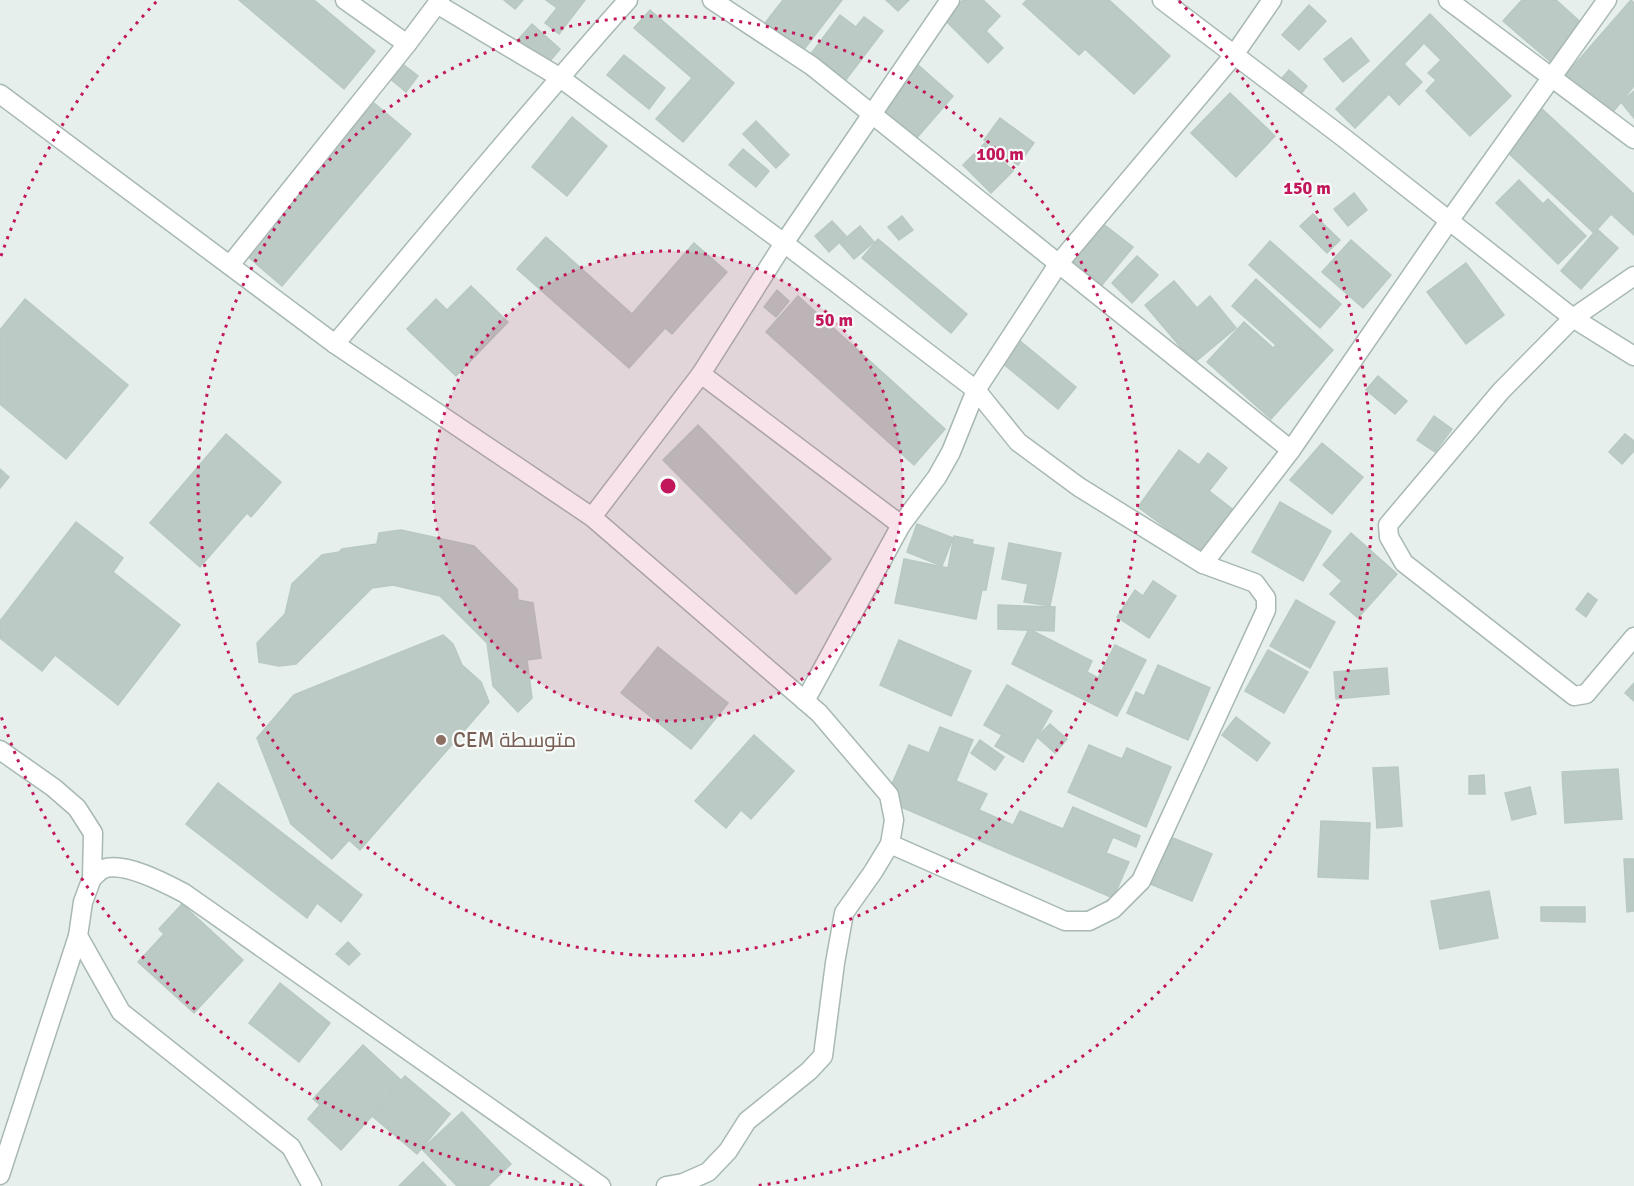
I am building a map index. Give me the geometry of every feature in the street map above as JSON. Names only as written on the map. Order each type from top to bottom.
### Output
[{"type":"street","points":[[345,0],[407,44]]},
{"type":"street","points":[[335,344],[502,148],[559,77],[628,0]]},
{"type":"street","points":[[712,0],[812,66],[1291,450]]},
{"type":"street","points":[[592,517],[701,374],[784,243],[950,0]]},
{"type":"street","points":[[1162,0],[1573,318],[1634,356]]},
{"type":"street","points":[[805,701],[901,525],[938,477],[951,453],[976,390],[1059,263],[1234,55],[1272,0]]},
{"type":"street","points":[[1448,0],[1634,139]]},
{"type":"street","points":[[1203,564],[1291,450],[1449,220],[1607,0]]},
{"type":"street","points":[[230,265],[438,2],[559,77],[784,243],[976,390],[1018,442],[1079,487],[1203,564],[1255,583],[1266,598],[1266,610],[1141,881],[1113,909],[1089,921],[1065,921],[890,844]]},
{"type":"street","points":[[0,94],[335,344],[592,517],[819,714],[890,795],[894,820],[890,844],[844,913],[823,1056],[809,1071],[747,1121],[728,1151],[708,1172],[682,1183],[666,1186]]},
{"type":"street","points":[[1634,276],[1573,318],[1500,391],[1388,525],[1389,537],[1404,563],[1574,696],[1586,694],[1634,637]]},
{"type":"street","points":[[701,374],[901,525]]},
{"type":"street","points":[[0,750],[54,788],[77,808],[93,833],[92,878],[83,902],[78,936],[0,1175]]},
{"type":"street","points":[[92,878],[103,869],[119,868],[152,877],[184,893],[601,1186]]},
{"type":"street","points":[[78,936],[121,1012],[291,1147],[312,1186]]},
{"type":"building","points":[[239,0],[314,0],[375,51],[344,89]]},
{"type":"building","points":[[504,0],[523,0],[515,9]]},
{"type":"building","points":[[546,0],[585,0],[559,34],[545,23],[557,8]]},
{"type":"building","points":[[783,0],[842,0],[802,52],[765,23]]},
{"type":"building","points":[[886,0],[909,0],[898,11]]},
{"type":"building","points":[[963,0],[983,0],[1000,16],[986,31],[1003,48],[988,63],[944,19]]},
{"type":"building","points":[[1027,0],[1109,0],[1170,56],[1134,94],[1085,49],[1079,55],[1023,4]]},
{"type":"building","points":[[1522,0],[1556,0],[1585,26],[1552,63],[1503,21]]},
{"type":"building","points":[[1631,0],[1634,3],[1634,86],[1608,118],[1563,78]]},
{"type":"building","points":[[1309,5],[1326,21],[1299,50],[1282,35]]},
{"type":"building","points":[[650,10],[734,83],[683,142],[656,119],[692,78],[634,28]]},
{"type":"building","points":[[1430,14],[1511,96],[1470,136],[1426,91],[1436,80],[1428,73],[1441,60],[1424,43],[1404,64],[1422,82],[1399,105],[1389,94],[1355,128],[1336,109]]},
{"type":"building","points":[[840,15],[856,27],[864,17],[883,31],[845,81],[810,55]]},
{"type":"building","points":[[532,24],[560,49],[545,67],[516,42]]},
{"type":"building","points":[[1351,38],[1369,61],[1343,82],[1324,59]]},
{"type":"building","points":[[624,55],[665,88],[649,109],[607,75]]},
{"type":"building","points":[[400,62],[418,76],[406,92],[388,77]]},
{"type":"building","points":[[917,64],[953,96],[915,140],[879,108]]},
{"type":"building","points":[[1289,70],[1307,86],[1296,100],[1277,84]]},
{"type":"building","points":[[1634,91],[1634,118],[1621,102]]},
{"type":"building","points":[[1230,93],[1275,136],[1236,177],[1191,133]]},
{"type":"building","points":[[374,103],[411,134],[282,286],[246,255]]},
{"type":"building","points":[[1541,108],[1634,194],[1634,235],[1611,214],[1594,233],[1504,149]]},
{"type":"building","points":[[572,117],[607,146],[567,196],[532,167]]},
{"type":"building","points":[[1000,118],[1034,143],[1018,165],[984,140]]},
{"type":"building","points":[[756,121],[789,155],[776,168],[743,134]]},
{"type":"building","points":[[985,143],[1013,171],[991,193],[963,165]]},
{"type":"building","points":[[743,149],[769,171],[756,187],[729,165]]},
{"type":"building","points":[[1519,180],[1543,204],[1548,199],[1586,236],[1558,264],[1496,203]]},
{"type":"building","points":[[1354,193],[1367,210],[1348,226],[1334,209]]},
{"type":"building","points":[[1313,214],[1340,240],[1327,253],[1300,226]]},
{"type":"building","points":[[902,216],[913,230],[899,240],[888,227]]},
{"type":"building","points":[[1097,219],[1133,247],[1102,285],[1067,257]]},
{"type":"building","points":[[832,221],[846,236],[829,252],[815,236]]},
{"type":"building","points":[[860,226],[874,242],[854,259],[840,243]]},
{"type":"building","points":[[1597,229],[1618,248],[1581,289],[1561,271]]},
{"type":"building","points":[[546,237],[632,314],[694,243],[727,272],[672,334],[665,328],[629,368],[517,269]]},
{"type":"building","points":[[878,239],[967,314],[951,333],[862,258]]},
{"type":"building","points":[[1351,240],[1391,275],[1363,308],[1322,272]]},
{"type":"building","points":[[1270,241],[1341,304],[1320,328],[1249,265]]},
{"type":"building","points":[[1137,256],[1158,275],[1132,303],[1112,283]]},
{"type":"building","points":[[1466,263],[1504,315],[1466,344],[1427,292]]},
{"type":"building","points":[[1256,279],[1333,350],[1271,419],[1207,362],[1244,322],[1273,348],[1276,345],[1232,306]]},
{"type":"building","points":[[1174,281],[1197,308],[1210,296],[1236,328],[1194,363],[1145,305]]},
{"type":"building","points":[[471,286],[508,322],[456,376],[407,329],[436,299],[447,310]]},
{"type":"building","points":[[777,290],[789,301],[776,317],[764,307]]},
{"type":"building","points":[[798,296],[945,429],[914,465],[766,332]]},
{"type":"building","points":[[25,299],[128,385],[66,459],[0,404],[0,330]]},
{"type":"building","points":[[1019,340],[1076,387],[1058,409],[1001,362]]},
{"type":"building","points":[[1378,376],[1407,401],[1395,414],[1366,390]]},
{"type":"building","points":[[1434,416],[1452,429],[1435,452],[1417,440]]},
{"type":"building","points":[[698,425],[831,559],[796,594],[663,460]]},
{"type":"building","points":[[226,434],[281,482],[251,517],[247,513],[200,567],[150,523]]},
{"type":"building","points":[[1625,434],[1634,441],[1634,451],[1622,464],[1609,452]]},
{"type":"building","points":[[1322,443],[1363,477],[1332,514],[1290,480]]},
{"type":"building","points":[[1179,450],[1199,465],[1208,453],[1227,468],[1209,491],[1240,515],[1208,559],[1138,507]]},
{"type":"building","points":[[0,469],[9,477],[0,488]]},
{"type":"building","points":[[1280,502],[1331,531],[1303,581],[1252,552]]},
{"type":"building","points":[[76,522],[123,558],[113,572],[180,625],[118,705],[55,655],[42,671],[0,638],[0,621]]},
{"type":"building","points":[[917,524],[953,538],[942,566],[907,552]]},
{"type":"building","points":[[401,530],[474,546],[517,589],[518,600],[533,603],[541,658],[527,660],[532,698],[518,712],[493,686],[487,643],[440,596],[393,585],[372,588],[296,664],[279,666],[259,662],[257,643],[285,614],[292,584],[322,555],[339,552],[342,549],[377,544],[379,533]]},
{"type":"building","points":[[1351,533],[1397,574],[1358,618],[1330,594],[1342,581],[1323,565]]},
{"type":"building","points":[[954,536],[973,540],[972,544],[994,548],[986,590],[982,590],[976,619],[895,603],[904,559],[948,568]]},
{"type":"building","points":[[1009,543],[1061,553],[1050,606],[1024,602],[1028,584],[1002,579]]},
{"type":"building","points":[[1153,581],[1176,596],[1149,638],[1117,617],[1135,590],[1143,596]]},
{"type":"building","points":[[1588,593],[1597,600],[1586,617],[1576,609]]},
{"type":"building","points":[[1296,600],[1335,622],[1310,668],[1270,646]]},
{"type":"building","points":[[998,605],[1055,607],[1054,631],[998,629]]},
{"type":"building","points":[[1029,629],[1092,661],[1087,672],[1098,678],[1115,645],[1146,660],[1117,716],[1012,664]]},
{"type":"building","points":[[443,635],[453,644],[462,665],[481,682],[489,702],[360,850],[349,840],[332,859],[291,824],[257,738],[294,695]]},
{"type":"building","points":[[899,640],[971,671],[951,716],[880,685]]},
{"type":"building","points":[[658,647],[728,703],[691,749],[621,693]]},
{"type":"building","points":[[1268,650],[1308,672],[1284,713],[1245,691]]},
{"type":"building","points":[[1158,665],[1210,688],[1188,740],[1127,713],[1136,692],[1144,696]]},
{"type":"building","points":[[1387,668],[1389,694],[1336,699],[1334,672]]},
{"type":"building","points":[[1634,683],[1634,701],[1625,693]]},
{"type":"building","points":[[1007,685],[1052,711],[1023,762],[995,746],[1002,735],[984,725]]},
{"type":"building","points":[[1236,717],[1270,743],[1257,761],[1222,735]]},
{"type":"building","points":[[1050,724],[1067,739],[1055,753],[1037,737]]},
{"type":"building","points":[[940,727],[973,740],[956,781],[987,794],[979,810],[1013,825],[1020,811],[1063,829],[1073,807],[1140,836],[1136,847],[1113,837],[1106,853],[1129,862],[1113,898],[885,800],[909,745],[929,753]]},
{"type":"building","points":[[754,735],[794,771],[751,819],[741,810],[726,828],[695,801]]},
{"type":"building","points":[[980,740],[1004,757],[995,770],[971,753]]},
{"type":"building","points":[[1089,745],[1122,759],[1127,748],[1171,767],[1146,827],[1068,792]]},
{"type":"building","points":[[1398,767],[1402,826],[1377,828],[1373,768]]},
{"type":"building","points":[[1618,769],[1622,819],[1565,823],[1562,772]]},
{"type":"building","points":[[1484,775],[1485,794],[1469,794],[1469,776]]},
{"type":"building","points":[[218,783],[362,895],[341,922],[317,903],[307,918],[186,824]]},
{"type":"building","points":[[1530,787],[1536,814],[1512,820],[1505,793]]},
{"type":"building","points":[[1321,821],[1370,823],[1368,879],[1318,877]]},
{"type":"building","points":[[1168,836],[1212,854],[1192,901],[1148,883]]},
{"type":"building","points":[[1624,859],[1634,859],[1634,911],[1627,912]]},
{"type":"building","points":[[1489,891],[1498,938],[1440,949],[1431,901]]},
{"type":"building","points":[[182,904],[243,960],[194,1013],[138,962],[164,934],[159,929]]},
{"type":"building","points":[[1541,907],[1585,907],[1585,922],[1541,921]]},
{"type":"building","points":[[348,942],[360,954],[349,965],[336,954]]},
{"type":"building","points":[[280,983],[330,1023],[299,1062],[249,1023]]},
{"type":"building","points":[[363,1045],[403,1082],[341,1150],[308,1119],[320,1105],[313,1099]]},
{"type":"building","points":[[405,1076],[450,1114],[417,1154],[372,1116]]},
{"type":"building","points":[[462,1112],[511,1164],[488,1186],[457,1186],[422,1149]]},
{"type":"building","points":[[423,1162],[446,1186],[399,1186]]},
{"type":"place","name":"CEM متوسطة","points":[[441,740]]}]
